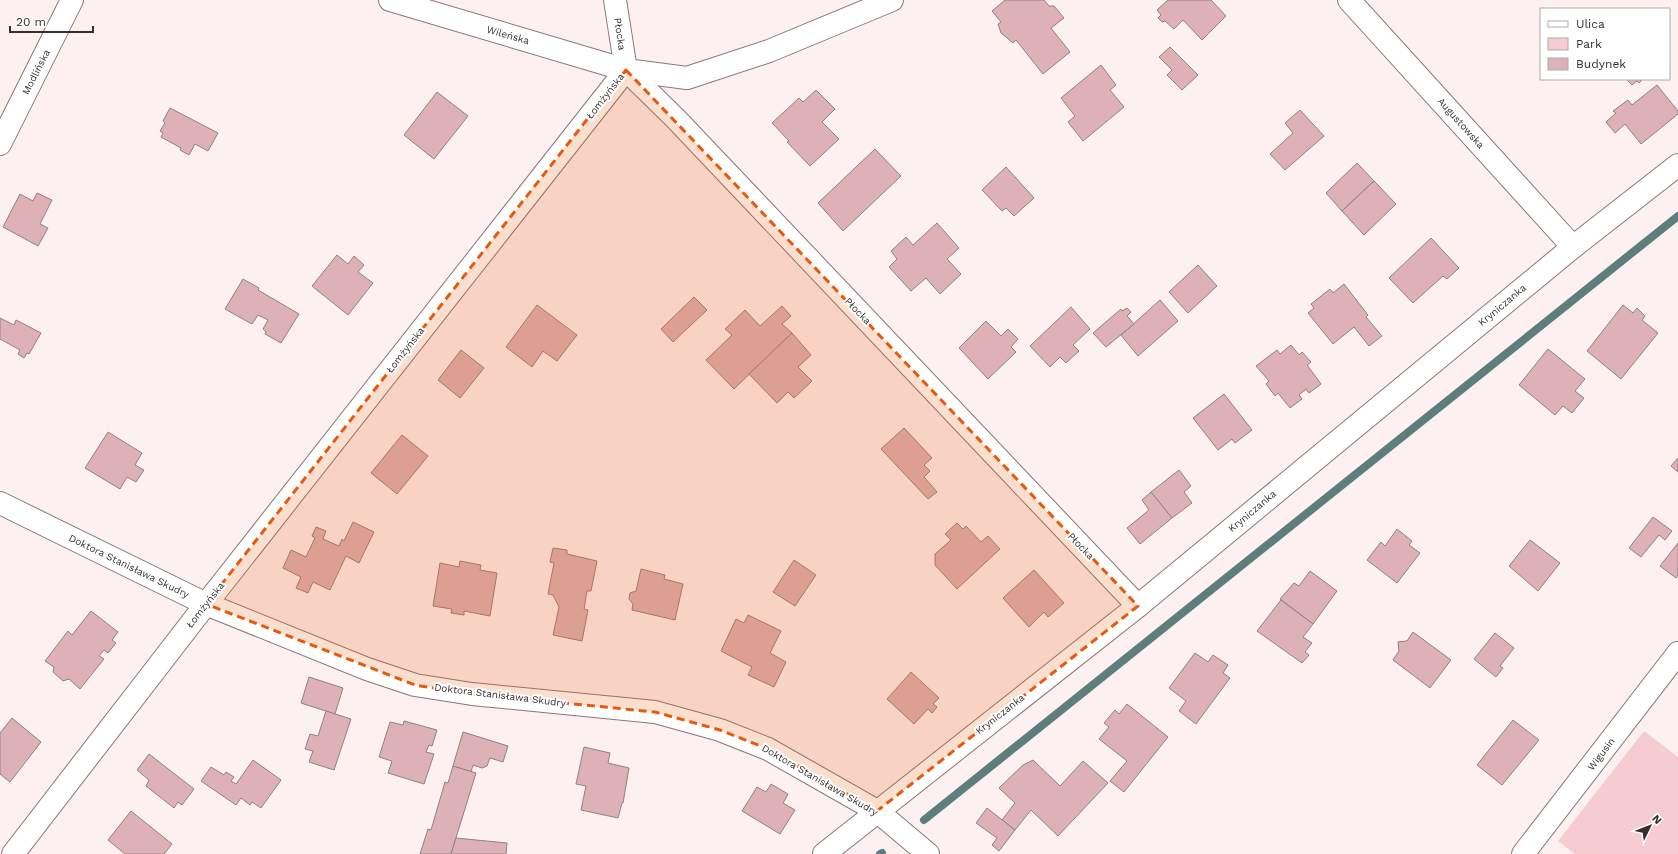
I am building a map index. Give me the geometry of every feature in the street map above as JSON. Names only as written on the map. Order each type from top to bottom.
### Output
[{"type":"street","name":"Modlińska","points":[[0,144],[72,0]]},
{"type":"street","name":"Wileńska","points":[[390,0],[626,70]]},
{"type":"street","name":"Płocka","points":[[616,0],[626,70],[676,119],[1138,606]]},
{"type":"street","name":"Łomżyńska","points":[[13,854],[206,604],[626,70],[687,78],[769,51],[892,0]]},
{"type":"street","name":"Augustowska","points":[[1349,0],[1573,247]]},
{"type":"street","name":"Kryniczanka","points":[[824,854],[1138,606],[1573,247],[1678,165]]},
{"type":"street","name":"Doktora Stanisława Skudry","points":[[0,503],[206,604],[367,669],[415,685],[472,694],[655,712],[720,730],[768,749],[877,811],[928,854]]},
{"type":"street","name":"Wigusin","points":[[1523,854],[1678,653]]},
{"type":"highlighted area","points":[[626,70],[1138,606],[877,811],[768,749],[720,730],[655,712],[472,694],[415,685],[206,604]]},
{"type":"green space","points":[[1644,731],[1678,757],[1678,854],[1575,854],[1558,841]]},
{"type":"building","points":[[1005,0],[1044,0],[1049,6],[1054,6],[1064,18],[1051,28],[1070,52],[1043,74],[1016,40],[1013,43],[1001,33],[998,24],[1001,22],[992,11]]},
{"type":"building","points":[[1168,0],[1211,0],[1226,16],[1202,40],[1183,20],[1174,29],[1165,21],[1162,22],[1158,18],[1161,15],[1157,10]]},
{"type":"building","points":[[1170,47],[1198,75],[1182,90],[1167,75],[1172,70],[1159,57]]},
{"type":"building","points":[[1101,65],[1116,85],[1110,90],[1124,107],[1083,141],[1068,122],[1075,116],[1061,98]]},
{"type":"building","points":[[1627,80],[1642,80],[1639,83],[1637,81],[1632,85]]},
{"type":"building","points":[[1657,85],[1678,111],[1678,114],[1641,144],[1625,124],[1615,133],[1606,122],[1616,113],[1613,111],[1628,100],[1632,105]]},
{"type":"building","points":[[816,90],[835,109],[822,122],[839,139],[810,166],[787,142],[789,141],[772,123],[799,98],[803,102]]},
{"type":"building","points":[[437,92],[468,116],[434,159],[404,135]]},
{"type":"building","points":[[170,108],[218,133],[208,151],[195,144],[189,155],[180,150],[181,148],[161,137],[163,133],[160,131],[165,123],[163,121]]},
{"type":"building","points":[[1300,110],[1324,136],[1285,170],[1270,154],[1293,133],[1285,123]]},
{"type":"building","points":[[875,149],[901,176],[843,231],[818,203]]},
{"type":"building","points":[[1357,163],[1374,181],[1342,211],[1326,193]]},
{"type":"building","points":[[1006,167],[1034,198],[1014,216],[1006,208],[1002,211],[982,190]]},
{"type":"building","points":[[1374,181],[1396,204],[1364,235],[1342,211]]},
{"type":"building","points":[[37,193],[52,200],[40,224],[48,228],[38,246],[3,227],[20,194],[33,201]]},
{"type":"building","points":[[937,223],[959,248],[947,259],[961,274],[940,294],[926,278],[911,291],[889,267],[897,259],[891,251],[906,237],[913,245]]},
{"type":"building","points":[[1431,238],[1459,268],[1447,279],[1443,276],[1413,303],[1389,278]]},
{"type":"building","points":[[337,255],[348,264],[354,256],[364,265],[358,272],[373,283],[348,315],[312,286]]},
{"type":"building","points":[[1198,265],[1217,286],[1188,313],[1169,292]]},
{"type":"building","points":[[243,279],[259,288],[258,290],[299,314],[281,343],[265,334],[266,332],[263,329],[268,320],[258,315],[252,324],[225,309]]},
{"type":"building","points":[[1344,284],[1368,315],[1366,317],[1382,336],[1369,346],[1354,327],[1333,344],[1308,313],[1314,308],[1311,304],[1330,289],[1333,293]]},
{"type":"building","points":[[694,297],[707,310],[673,342],[661,329]]},
{"type":"building","points":[[1160,300],[1178,321],[1138,356],[1121,335]]},
{"type":"building","points":[[537,305],[577,335],[557,361],[543,351],[532,367],[506,347]]},
{"type":"building","points":[[1623,305],[1633,313],[1637,308],[1645,316],[1642,320],[1658,333],[1621,379],[1587,351]]},
{"type":"building","points":[[782,306],[791,316],[782,324],[792,333],[734,389],[706,360],[732,335],[725,329],[745,310],[760,326]]},
{"type":"building","points":[[1071,307],[1090,329],[1073,345],[1079,351],[1066,363],[1060,357],[1050,367],[1030,346]]},
{"type":"building","points":[[1127,308],[1131,312],[1127,316],[1134,324],[1106,347],[1093,333],[1121,309],[1122,311]]},
{"type":"building","points":[[0,318],[14,325],[16,320],[41,333],[29,354],[27,353],[24,358],[18,354],[20,350],[0,339]]},
{"type":"building","points":[[986,321],[1001,336],[1008,329],[1018,339],[1011,347],[1016,352],[988,379],[959,348]]},
{"type":"building","points":[[792,333],[811,355],[798,367],[812,381],[794,398],[788,392],[777,403],[749,374]]},
{"type":"building","points":[[1291,345],[1299,355],[1302,352],[1311,362],[1307,365],[1321,384],[1309,393],[1306,389],[1299,395],[1302,399],[1290,408],[1278,393],[1275,396],[1266,384],[1269,381],[1256,366],[1277,350],[1280,354]]},
{"type":"building","points":[[1548,349],[1585,379],[1575,391],[1584,398],[1572,413],[1563,406],[1555,415],[1519,385]]},
{"type":"building","points":[[461,350],[484,368],[460,398],[438,380]]},
{"type":"building","points":[[1224,394],[1252,430],[1235,443],[1232,439],[1218,450],[1193,418]]},
{"type":"building","points":[[904,428],[932,458],[924,465],[930,471],[924,477],[937,492],[928,499],[881,449]]},
{"type":"building","points":[[108,432],[142,453],[135,465],[144,470],[136,482],[127,477],[120,489],[85,468]]},
{"type":"building","points":[[402,435],[428,456],[397,494],[371,473]]},
{"type":"building","points":[[1678,458],[1678,472],[1671,466]]},
{"type":"building","points":[[1179,470],[1191,486],[1184,492],[1192,503],[1172,518],[1151,492]]},
{"type":"building","points":[[1151,492],[1172,518],[1140,544],[1127,528],[1149,510],[1142,500]]},
{"type":"building","points":[[1653,517],[1672,531],[1665,540],[1659,535],[1641,557],[1629,548]]},
{"type":"building","points":[[353,522],[374,532],[359,563],[346,556],[330,590],[313,582],[308,593],[296,588],[301,577],[283,568],[291,550],[306,557],[315,538],[312,536],[316,527],[326,531],[323,539],[339,546],[342,539],[344,541]]},
{"type":"building","points":[[957,523],[963,529],[966,526],[981,542],[988,536],[1000,549],[957,589],[935,565],[935,554],[951,540],[945,534]]},
{"type":"building","points":[[1397,529],[1412,541],[1409,545],[1420,553],[1397,583],[1367,560],[1381,542],[1385,546]]},
{"type":"building","points":[[1530,540],[1560,563],[1538,591],[1509,566]]},
{"type":"building","points":[[1678,543],[1678,575],[1676,578],[1660,566]]},
{"type":"building","points":[[553,548],[567,550],[567,554],[597,561],[591,591],[587,591],[584,609],[588,610],[582,641],[553,635],[559,607],[553,595],[548,594],[554,563],[550,562]]},
{"type":"building","points":[[794,560],[816,575],[795,606],[773,592]]},
{"type":"building","points":[[460,561],[481,565],[480,570],[497,573],[490,616],[464,611],[464,615],[451,613],[452,609],[433,606],[440,563],[459,567]]},
{"type":"building","points":[[641,569],[665,575],[664,579],[683,584],[675,620],[632,610],[633,604],[629,599],[630,593],[636,591]]},
{"type":"building","points":[[1034,570],[1064,603],[1048,617],[1044,612],[1029,627],[1003,598]]},
{"type":"building","points":[[1310,571],[1337,591],[1313,624],[1280,599],[1294,583],[1299,586]]},
{"type":"building","points":[[1281,600],[1313,624],[1303,637],[1312,643],[1305,652],[1309,655],[1302,663],[1257,631]]},
{"type":"building","points":[[91,611],[118,632],[112,640],[116,643],[108,653],[104,650],[99,656],[104,659],[80,689],[69,679],[63,681],[53,672],[54,667],[45,661],[68,631],[72,635]]},
{"type":"building","points":[[748,615],[781,631],[770,653],[786,662],[774,687],[748,675],[752,667],[721,651],[736,619],[744,623]]},
{"type":"building","points":[[1413,632],[1451,660],[1430,688],[1393,660],[1399,651],[1398,642],[1407,641]]},
{"type":"building","points":[[1495,633],[1514,648],[1500,666],[1503,668],[1496,677],[1474,659]]},
{"type":"building","points":[[1195,653],[1208,662],[1213,655],[1228,665],[1223,673],[1230,678],[1196,724],[1179,711],[1186,701],[1169,688]]},
{"type":"building","points":[[911,672],[939,698],[933,704],[937,707],[932,713],[928,709],[914,724],[887,699]]},
{"type":"building","points":[[309,677],[343,688],[335,714],[301,703]]},
{"type":"building","points":[[1127,704],[1168,737],[1124,792],[1110,781],[1127,761],[1099,739],[1109,727],[1104,723],[1115,710],[1119,714]]},
{"type":"building","points":[[326,711],[351,719],[334,770],[309,762],[313,751],[305,749],[310,734],[318,736]]},
{"type":"building","points":[[12,718],[41,742],[10,782],[0,774],[0,733]]},
{"type":"building","points":[[1513,720],[1539,740],[1502,785],[1477,765]]},
{"type":"building","points":[[404,721],[437,730],[432,746],[429,745],[426,752],[434,754],[424,784],[388,773],[392,761],[379,757],[390,722],[403,725]]},
{"type":"building","points":[[463,732],[508,746],[503,762],[490,758],[487,766],[482,768],[473,765],[471,772],[453,766]]},
{"type":"building","points":[[584,747],[610,753],[608,763],[629,768],[623,803],[618,818],[581,810],[586,786],[576,784]]},
{"type":"building","points":[[149,754],[194,789],[182,805],[178,802],[174,808],[146,786],[149,780],[137,770]]},
{"type":"building","points":[[253,760],[281,780],[261,808],[252,802],[250,805],[241,798],[236,805],[201,781],[211,767],[224,775],[226,772],[234,777],[231,781],[236,784]]},
{"type":"building","points":[[1033,760],[1060,786],[1083,761],[1108,783],[1058,836],[1031,810],[1015,830],[1002,820],[1015,803],[999,788],[1023,765]]},
{"type":"building","points":[[453,766],[476,773],[451,854],[420,854],[428,829],[431,830],[445,782],[448,783]]},
{"type":"building","points":[[771,784],[788,794],[783,803],[795,810],[780,834],[742,811],[757,787],[766,792]]},
{"type":"building","points":[[987,808],[1015,830],[999,851],[992,845],[997,838],[976,823]]},
{"type":"building","points":[[131,811],[172,844],[164,854],[125,854],[108,840]]},
{"type":"building","points":[[456,838],[507,843],[506,854],[451,854]]},
{"type":"waterway","points":[[924,820],[1678,216]]}]
